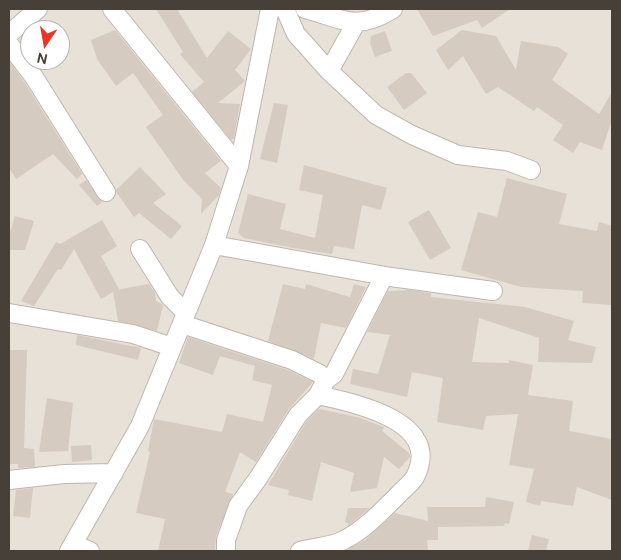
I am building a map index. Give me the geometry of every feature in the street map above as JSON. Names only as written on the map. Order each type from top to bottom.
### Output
[{"type":"street","points":[[9,34],[38,9]]},
{"type":"street","points":[[112,9],[239,166]]},
{"type":"street","points":[[90,551],[71,548],[140,426],[214,245],[239,166],[270,9]]},
{"type":"street","points":[[285,9],[296,34],[329,71],[376,115],[412,135],[458,155],[507,161],[531,170]]},
{"type":"street","points":[[305,9],[356,23],[376,19],[393,9]]},
{"type":"street","points":[[329,71],[356,23]]},
{"type":"street","points":[[9,44],[60,118],[106,192]]},
{"type":"street","points":[[214,245],[384,276],[493,291]]},
{"type":"street","points":[[140,249],[184,319],[256,350],[292,360],[320,374],[322,388]]},
{"type":"street","points":[[226,551],[226,540],[238,506],[259,477],[298,414],[334,374],[384,276]]},
{"type":"street","points":[[9,313],[133,334],[172,348]]},
{"type":"street","points":[[300,551],[342,541],[358,531],[385,509],[415,478],[419,463],[420,451],[416,439],[400,423],[377,409],[322,388]]},
{"type":"street","points":[[9,480],[64,474],[114,473]]},
{"type":"shaded area","points":[[9,9],[612,9],[612,551],[9,551]]},
{"type":"building","points":[[156,9],[177,9],[207,58],[228,31],[251,49],[235,70],[245,81],[218,103],[240,104],[234,138],[231,140],[192,92],[204,82],[180,54],[183,52]]},
{"type":"building","points":[[417,9],[510,9],[482,28],[477,20],[433,36]]},
{"type":"building","points":[[115,30],[221,161],[205,173],[221,188],[219,195],[201,214],[202,199],[184,181],[146,127],[163,115],[133,73],[116,86],[97,59],[91,40]]},
{"type":"building","points":[[462,30],[496,36],[516,70],[521,41],[558,47],[568,54],[552,80],[599,114],[612,92],[612,119],[602,150],[580,142],[573,153],[553,140],[563,125],[537,107],[534,111],[498,87],[486,94],[463,56],[448,70],[436,50]]},
{"type":"building","points":[[385,31],[392,51],[375,57],[370,43],[371,36]]},
{"type":"building","points":[[9,61],[25,83],[82,174],[77,179],[53,154],[16,179],[9,168]]},
{"type":"building","points":[[406,73],[411,73],[427,93],[404,110],[387,87]]},
{"type":"building","points":[[274,103],[288,105],[277,163],[260,159]]},
{"type":"building","points":[[304,165],[387,188],[381,210],[362,205],[354,249],[334,246],[332,254],[244,238],[238,233],[248,194],[286,204],[280,229],[315,238],[323,195],[299,190]]},
{"type":"building","points":[[140,167],[166,194],[153,203],[182,226],[171,239],[139,213],[134,217],[116,192]]},
{"type":"building","points":[[507,178],[567,194],[559,224],[597,231],[599,222],[612,226],[612,305],[582,303],[583,291],[521,287],[461,270],[478,212],[497,217]]},
{"type":"building","points":[[86,180],[102,202],[97,206],[79,185]]},
{"type":"building","points":[[429,210],[451,248],[430,260],[408,222]]},
{"type":"building","points":[[15,216],[34,221],[25,250],[9,250],[9,236]]},
{"type":"building","points":[[102,220],[117,246],[101,256],[119,289],[116,290],[149,284],[155,293],[156,301],[163,305],[157,331],[118,321],[113,292],[101,299],[74,249],[61,270],[58,269],[34,306],[21,301],[56,242],[60,244]]},
{"type":"building","points":[[283,284],[305,289],[306,284],[350,297],[354,284],[366,287],[346,328],[321,323],[314,359],[268,341]]},
{"type":"building","points":[[410,290],[431,293],[431,297],[525,307],[574,321],[568,340],[596,347],[592,363],[538,362],[539,338],[479,318],[472,362],[509,363],[509,360],[533,365],[528,395],[573,401],[569,431],[612,439],[612,500],[577,487],[573,506],[541,501],[540,506],[526,502],[534,469],[509,465],[518,414],[486,416],[483,430],[437,422],[443,378],[412,372],[407,397],[350,384],[353,369],[378,374],[390,335],[367,332],[388,291]]},
{"type":"building","points":[[77,335],[141,348],[138,360],[76,345]]},
{"type":"building","points":[[188,337],[288,370],[313,382],[289,409],[256,462],[240,452],[225,492],[233,494],[216,536],[215,551],[158,551],[165,519],[136,513],[150,452],[148,451],[154,419],[222,432],[227,414],[263,422],[272,385],[252,380],[255,366],[220,356],[213,375],[179,363]]},
{"type":"building","points":[[9,350],[27,350],[24,448],[34,449],[35,467],[18,468],[18,464],[9,464]]},
{"type":"building","points":[[47,398],[73,403],[68,451],[39,452]]},
{"type":"building","points":[[319,409],[357,417],[384,427],[382,431],[409,453],[410,457],[399,469],[384,457],[377,488],[350,492],[354,473],[321,462],[312,501],[288,495],[289,490],[268,485],[306,422]]},
{"type":"building","points":[[91,445],[92,460],[72,462],[71,446]]},
{"type":"building","points":[[33,488],[30,518],[13,516],[16,490]]},
{"type":"building","points":[[486,497],[514,502],[509,524],[505,523],[504,526],[438,527],[438,540],[427,540],[428,551],[345,551],[365,540],[395,513],[428,521],[427,507],[485,507]]},
{"type":"building","points":[[348,508],[370,508],[348,526],[348,523],[345,522]]},
{"type":"building","points":[[532,535],[549,539],[546,551],[528,551]]}]
